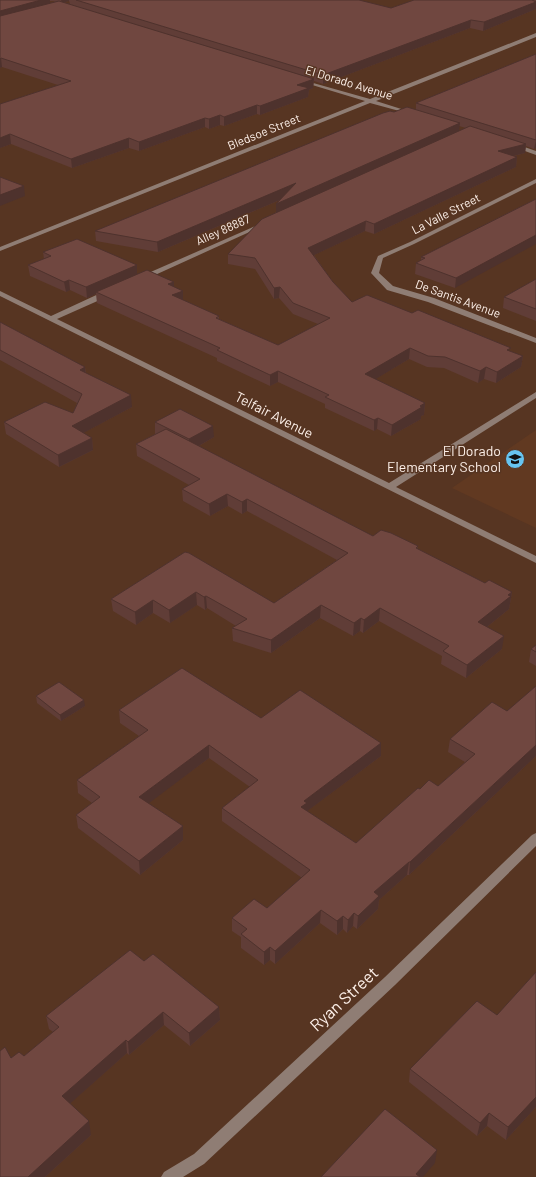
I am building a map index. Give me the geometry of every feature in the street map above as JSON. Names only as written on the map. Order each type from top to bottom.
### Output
[{"type":"street","name":"Bledsoe Street","points":[[0,249],[536,35]]},
{"type":"street","name":"El Dorado Avenue","points":[[294,78],[420,116]]},
{"type":"street","points":[[506,143],[536,153]]},
{"type":"street","name":"La Valle Street","points":[[375,273],[380,257],[412,243],[536,181]]},
{"type":"street","name":"Alley 88887","points":[[131,283],[269,222]]},
{"type":"street","name":"De Santis Avenue","points":[[375,273],[390,288],[431,300],[536,341]]},
{"type":"street","points":[[52,318],[116,289]]},
{"type":"street","name":"Telfair Avenue","points":[[0,293],[536,560]]},
{"type":"street","points":[[389,487],[536,394]]},
{"type":"street","name":"Ryan Street","points":[[169,1177],[199,1159],[390,981],[536,838]]},
{"type":"shaded area","name":"El Dorado Elementary School","points":[[536,430],[536,528],[452,488]]},
{"type":"building","points":[[0,0],[41,0],[0,11]]},
{"type":"building","points":[[76,0],[359,0],[391,8],[414,0],[532,0],[536,2],[484,22],[471,20],[323,75]]},
{"type":"building","points":[[59,1],[314,79],[297,85],[309,88],[260,106],[257,105],[224,117],[220,115],[209,119],[205,118],[139,142],[129,138],[71,159],[10,134],[0,138],[0,104],[71,81],[1,58],[0,59],[0,16]]},
{"type":"building","points":[[536,54],[536,140],[416,103]]},
{"type":"building","points":[[407,107],[460,123],[276,204],[296,183],[157,242],[95,231],[383,113],[390,111],[394,112]]},
{"type":"building","points":[[470,126],[526,144],[498,151],[517,157],[374,224],[366,221],[308,248],[333,282],[352,302],[367,295],[412,313],[418,310],[511,348],[507,350],[523,356],[497,372],[486,367],[480,371],[445,357],[428,356],[410,348],[365,374],[425,403],[420,406],[422,407],[392,425],[378,418],[374,420],[325,397],[329,395],[278,371],[270,375],[217,350],[220,348],[96,292],[147,270],[174,282],[168,284],[183,291],[172,295],[219,316],[216,318],[278,345],[330,318],[293,303],[280,287],[274,288],[255,258],[228,254],[262,219]]},
{"type":"building","points":[[0,177],[24,186],[0,195]]},
{"type":"building","points":[[536,199],[536,235],[456,278],[416,263],[425,258],[421,257]]},
{"type":"building","points":[[77,239],[137,265],[86,287],[69,280],[64,282],[28,265],[51,256],[43,252]]},
{"type":"building","points":[[536,279],[536,309],[504,297]]},
{"type":"building","points":[[0,322],[85,367],[80,370],[131,395],[72,426],[92,438],[58,455],[4,422],[45,402],[73,413],[82,394],[0,350]]},
{"type":"building","points":[[180,409],[213,426],[189,439],[155,422]]},
{"type":"building","points":[[166,429],[373,536],[381,530],[391,533],[418,546],[416,548],[485,583],[489,580],[512,592],[508,595],[511,596],[478,622],[504,636],[467,665],[443,651],[449,646],[380,608],[364,620],[361,618],[354,623],[321,605],[271,640],[232,628],[247,619],[196,592],[169,610],[153,600],[135,612],[111,599],[185,552],[274,603],[348,553],[247,499],[242,502],[227,494],[209,504],[182,489],[200,479],[136,444]]},
{"type":"building","points":[[536,645],[536,652],[531,649]]},
{"type":"building","points":[[182,668],[261,718],[300,690],[381,743],[304,801],[307,803],[301,807],[356,843],[418,788],[420,789],[429,780],[438,786],[475,754],[450,739],[492,702],[507,711],[536,686],[536,745],[410,862],[374,892],[379,896],[358,916],[354,913],[348,920],[343,916],[337,921],[321,910],[275,951],[270,947],[264,952],[241,934],[247,929],[232,918],[254,899],[267,908],[310,870],[222,808],[258,780],[209,745],[139,797],[183,826],[139,861],[76,815],[100,797],[77,780],[148,730],[119,710]]},
{"type":"building","points":[[59,682],[84,700],[60,715],[36,696]]},
{"type":"building","points":[[130,950],[144,961],[153,954],[219,1007],[189,1033],[163,1012],[128,1042],[126,1040],[62,1096],[89,1121],[28,1177],[0,1177],[0,1051],[5,1047],[11,1058],[19,1052],[24,1056],[59,1027],[46,1016]]},
{"type":"building","points":[[536,972],[536,1097],[508,1127],[489,1113],[480,1123],[410,1069],[477,1001],[497,1015]]},
{"type":"building","points":[[385,1109],[437,1150],[416,1174],[420,1177],[321,1177]]},
{"type":"place","name":"El Dorado Elementary School","points":[[515,459]]}]
